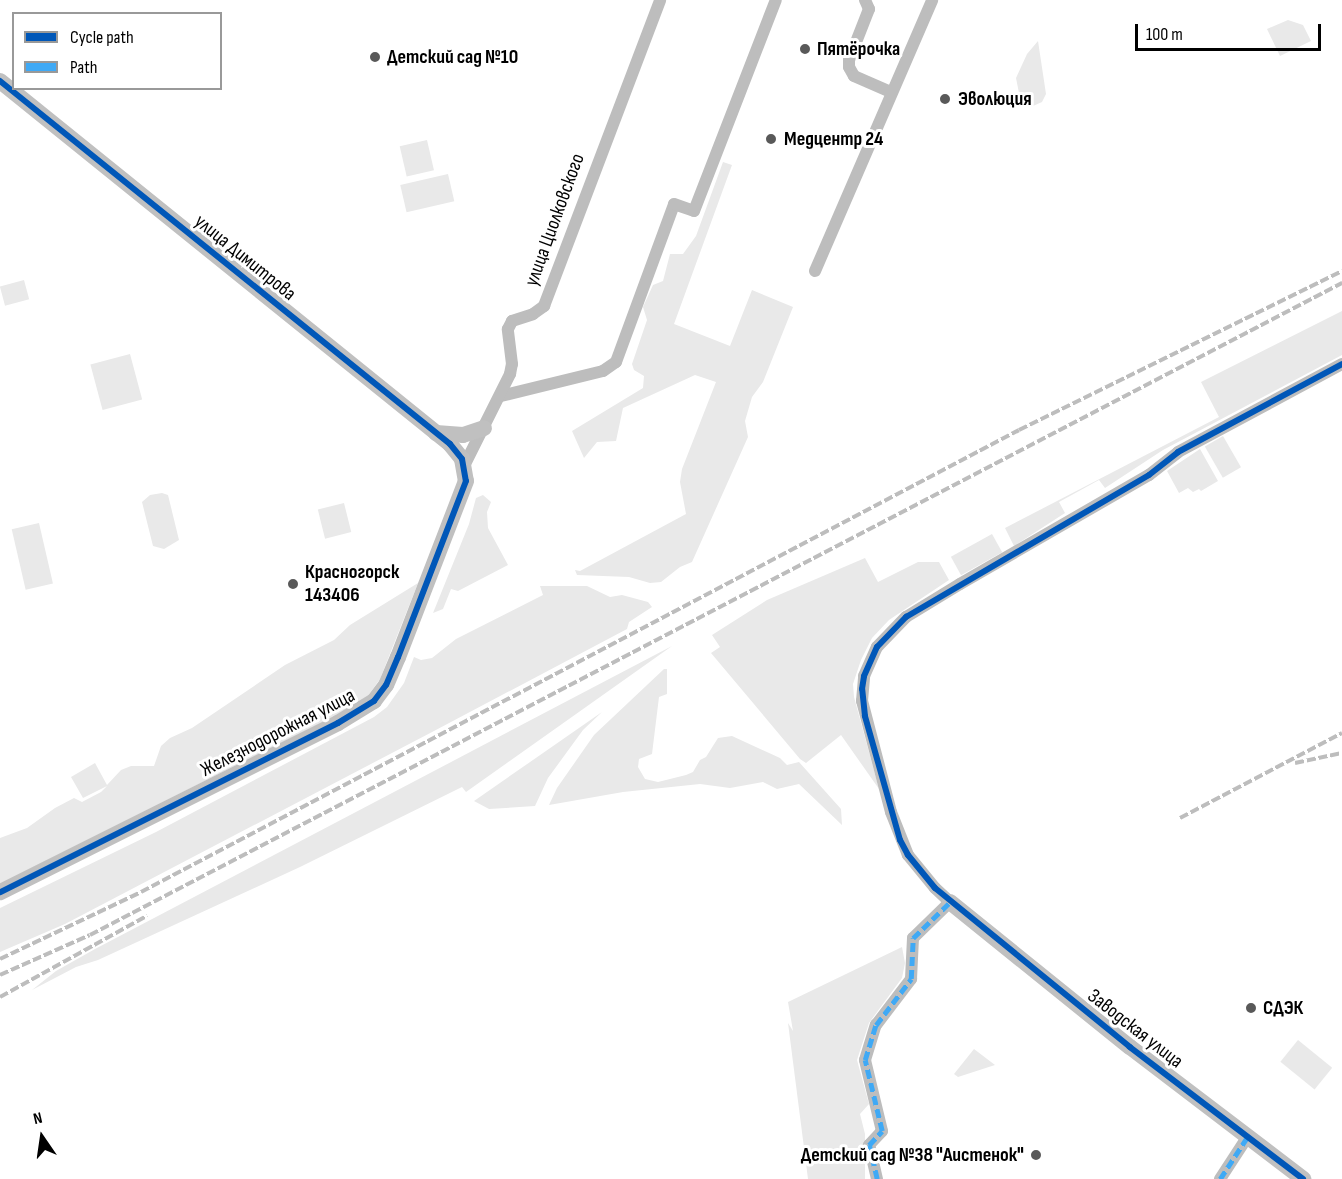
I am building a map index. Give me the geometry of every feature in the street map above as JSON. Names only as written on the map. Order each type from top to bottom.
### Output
[{"type":"street","name":"улица Циолковского","points":[[464,466],[501,396],[512,364],[508,329],[512,321],[533,314],[544,306],[660,0]]},
{"type":"street","points":[[501,396],[603,371],[616,362],[674,204],[694,211],[776,0]]},
{"type":"street","points":[[865,0],[869,9],[849,60],[849,67],[854,76],[891,92]]},
{"type":"street","points":[[815,271],[932,0]]},
{"type":"street","name":"улица Димитрова","points":[[0,81],[436,433],[457,451],[464,466]]},
{"type":"street","points":[[877,1179],[869,1145],[882,1131],[865,1060],[876,1025],[911,980],[913,938],[950,902],[935,888],[909,855],[891,812],[862,701],[864,676],[878,647],[906,617],[960,584],[1149,475],[1178,452],[1342,364]]},
{"type":"street","points":[[436,433],[464,435],[484,429]]},
{"type":"street","name":"Железнодорожная улица","points":[[0,892],[338,723],[374,701],[386,685],[465,489],[464,466]]},
{"type":"street","name":"Заводская улица","points":[[950,902],[1130,1047],[1303,1179]]},
{"type":"street","points":[[1220,1179],[1248,1136]]},
{"type":"shaded area","points":[[1288,20],[1303,25],[1311,41],[1280,56],[1267,29]]},
{"type":"shaded area","points":[[1038,41],[1046,94],[1042,102],[1033,106],[1030,103],[1021,103],[1016,78],[1027,54]]},
{"type":"shaded area","points":[[427,140],[434,170],[407,177],[400,146]]},
{"type":"shaded area","points":[[723,162],[732,165],[674,324],[730,346],[752,290],[793,307],[763,382],[752,397],[745,421],[748,437],[692,562],[680,567],[661,582],[650,583],[629,577],[577,575],[575,570],[580,571],[686,514],[680,482],[682,469],[716,382],[695,375],[623,408],[616,441],[597,442],[584,458],[572,431],[643,388],[644,376],[634,370],[632,364],[647,320],[643,307],[653,285],[663,281],[670,254],[683,254],[696,236]]},
{"type":"shaded area","points":[[448,174],[454,201],[407,212],[400,185]]},
{"type":"shaded area","points":[[24,280],[29,299],[5,306],[0,286]]},
{"type":"shaded area","points":[[1342,311],[1342,355],[1163,450],[1105,488],[1099,480],[1059,502],[1065,513],[1014,546],[1005,528],[1219,417],[1201,382]]},
{"type":"shaded area","points":[[130,354],[142,399],[103,410],[90,365]]},
{"type":"shaded area","points":[[1223,436],[1241,467],[1223,478],[1205,446]]},
{"type":"shaded area","points":[[1200,449],[1218,481],[1201,491],[1199,489],[1193,492],[1188,488],[1179,493],[1167,471]]},
{"type":"shaded area","points":[[162,493],[168,495],[179,540],[164,549],[153,546],[142,502],[150,495]]},
{"type":"shaded area","points":[[483,495],[491,502],[487,512],[488,528],[508,565],[458,591],[451,589],[443,609],[433,613],[469,524],[476,498]]},
{"type":"shaded area","points":[[344,503],[351,532],[325,539],[318,510]]},
{"type":"shaded area","points":[[39,523],[53,583],[26,590],[12,529]]},
{"type":"shaded area","points":[[992,534],[1002,552],[961,575],[951,557]]},
{"type":"shaded area","points":[[865,558],[878,582],[918,562],[939,562],[949,580],[889,620],[872,638],[861,660],[853,684],[854,697],[879,789],[841,735],[806,763],[800,759],[711,653],[720,647],[712,635],[767,600]]},
{"type":"shaded area","points":[[418,583],[380,679],[367,697],[350,708],[0,884],[0,838],[27,828],[74,798],[82,802],[101,792],[107,786],[83,798],[71,777],[95,763],[107,785],[121,770],[131,766],[154,766],[161,746],[170,738],[192,728],[285,665],[334,640],[350,625]]},
{"type":"shaded area","points":[[540,586],[587,586],[610,597],[622,595],[648,602],[652,607],[629,622],[627,629],[65,924],[0,952],[0,908],[156,832],[374,717],[387,707],[404,683],[414,657],[421,660],[432,658],[456,639],[543,595]]},
{"type":"shaded area","points":[[672,646],[466,792],[462,787],[300,867],[98,960],[76,967],[32,990],[56,971],[95,949]]},
{"type":"shaded area","points":[[664,669],[667,669],[667,694],[659,697],[652,754],[639,759],[638,767],[645,779],[658,782],[693,772],[718,738],[732,736],[780,758],[787,765],[799,762],[841,809],[842,825],[799,784],[777,789],[763,782],[730,788],[700,784],[623,792],[549,805],[557,788],[594,735]]},
{"type":"shaded area","points":[[602,712],[583,730],[548,778],[535,806],[489,809],[474,801]]},
{"type":"shaded area","points":[[902,947],[905,963],[902,978],[869,1023],[857,1060],[869,1104],[860,1114],[865,1134],[865,1179],[808,1179],[788,1023],[793,1031],[788,1002]]},
{"type":"shaded area","points":[[1298,1040],[1332,1068],[1315,1089],[1280,1062]]},
{"type":"shaded area","points":[[974,1049],[995,1065],[958,1077],[954,1074]]},
{"type":"railway","points":[[0,959],[141,892],[1019,430],[1342,271]]},
{"type":"railway","points":[[0,975],[90,935],[1342,283]]},
{"type":"railway","points":[[1180,818],[1342,733]]},
{"type":"railway","points":[[1295,763],[1342,753]]},
{"type":"railway","points":[[0,997],[147,916]]},
{"type":"marked path","points":[[877,1179],[869,1145],[882,1131],[865,1060],[876,1025],[911,979],[913,938],[950,902]]},
{"type":"marked path","points":[[1220,1179],[1248,1136]]},
{"type":"cycle path","points":[[0,81],[450,444],[462,459],[466,481],[398,657],[386,685],[374,701],[338,723],[0,892]]},
{"type":"cycle path","points":[[1303,1179],[1130,1047],[935,888],[908,855],[900,840],[865,716],[862,689],[864,676],[877,647],[906,617],[1149,475],[1178,452],[1342,364]]},
{"type":"place","name":"Пятёрочка","points":[[805,49]]},
{"type":"place","name":"Детский сад №10","points":[[375,57]]},
{"type":"place","name":"Эволюция","points":[[945,99]]},
{"type":"place","name":"Медцентр 24","points":[[771,139]]},
{"type":"place","name":"Красногорск 143406","points":[[293,584]]},
{"type":"place","name":"СДЭК","points":[[1251,1008]]},
{"type":"place","name":"Детский сад №38 \"Аистенок\"","points":[[1036,1155]]}]
